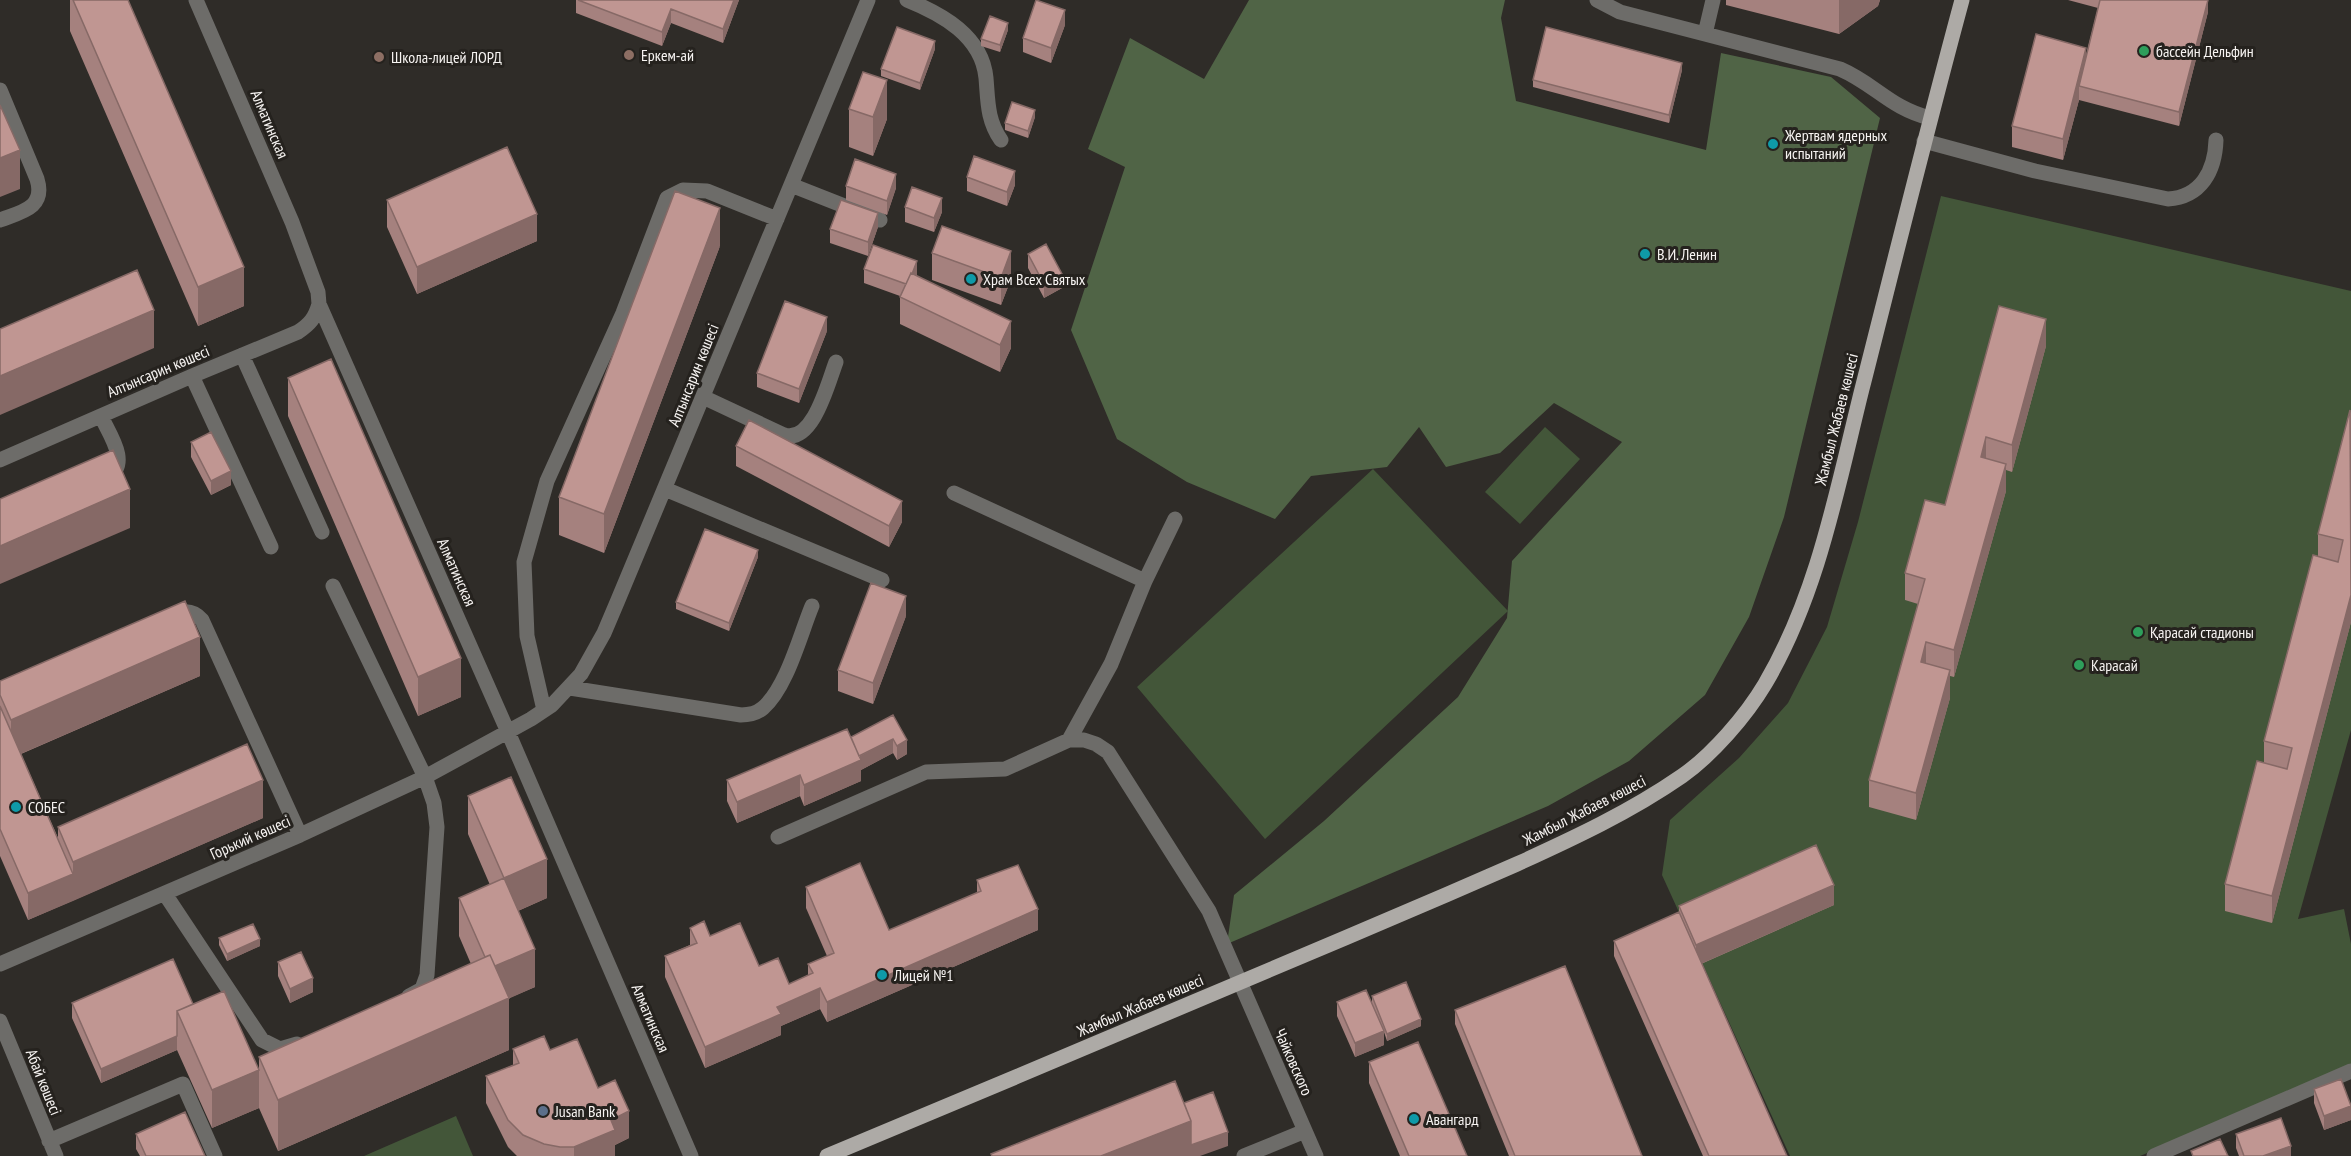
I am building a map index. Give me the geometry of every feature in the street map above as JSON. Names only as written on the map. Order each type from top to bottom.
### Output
[{"type":"main road","name":"Жамбыл Жабаев көшесі","points":[[827,1156],[1445,896],[1614,818],[1688,772],[1729,731],[1761,690],[1800,614],[1829,521],[1924,141],[1962,0]]},
{"type":"street","name":"Алматинская","points":[[196,0],[292,222],[318,292],[319,304],[508,732],[691,1156]]},
{"type":"street","name":"Алтынсарин көшесі","points":[[508,732],[544,710],[570,688],[581,674],[604,633],[868,0]]},
{"type":"street","points":[[907,0],[951,21],[976,48],[984,63],[990,119],[1001,140]]},
{"type":"street","points":[[1598,0],[1620,12],[1840,69],[1858,76],[1897,106],[1912,114],[1930,118]]},
{"type":"street","points":[[1705,34],[1713,0]]},
{"type":"street","points":[[0,90],[37,179],[40,193],[28,209],[0,220]]},
{"type":"street","points":[[1924,141],[2035,171],[2168,199],[2181,198],[2192,193],[2200,184],[2213,164],[2216,140]]},
{"type":"street","points":[[791,185],[880,220]]},
{"type":"street","points":[[544,710],[527,636],[524,562],[547,481],[623,313],[667,198],[683,190],[707,191],[777,219]]},
{"type":"street","name":"Алтынсарин көшесі","points":[[0,460],[298,332],[315,318],[319,304]]},
{"type":"street","points":[[242,355],[322,532]]},
{"type":"street","points":[[703,397],[784,435],[796,435],[807,429],[814,417],[836,362]]},
{"type":"street","points":[[192,376],[271,547]]},
{"type":"street","points":[[91,484],[112,475],[118,464],[117,452],[101,416]]},
{"type":"street","points":[[665,489],[882,580]]},
{"type":"street","points":[[954,493],[1145,581]]},
{"type":"street","points":[[778,837],[926,772],[1005,769],[1069,740],[1111,664],[1145,581],[1176,519]]},
{"type":"street","points":[[333,586],[425,777],[436,811],[437,827],[427,975],[422,989],[397,1001]]},
{"type":"street","points":[[570,688],[741,715],[755,713],[768,703],[780,684],[812,606]]},
{"type":"street","points":[[156,623],[185,612],[197,614],[202,620],[260,764],[300,835]]},
{"type":"street","name":"Горький көшесі","points":[[0,964],[300,835],[425,777],[508,732]]},
{"type":"street","name":"Чайковского","points":[[1069,740],[1084,740],[1108,752],[1209,911],[1316,1156]]},
{"type":"street","points":[[165,894],[262,1040],[280,1048],[291,1047],[312,1038]]},
{"type":"street","name":"Абай көшесі","points":[[0,1021],[56,1156]]},
{"type":"street","points":[[2154,1156],[2351,1071]]},
{"type":"street","points":[[49,1141],[183,1084],[215,1156]]},
{"type":"street","points":[[1244,1156],[1305,1131]]},
{"type":"green space","points":[[1249,0],[1505,0],[1501,18],[1516,101],[1706,150],[1721,53],[1831,77],[1880,118],[1784,517],[1749,617],[1705,695],[1629,761],[1548,806],[1227,944],[1234,895],[1324,821],[1458,697],[1507,618],[1512,561],[1622,442],[1554,403],[1500,453],[1446,467],[1419,427],[1387,467],[1311,476],[1275,519],[1187,482],[1117,439],[1071,330],[1125,167],[1088,149],[1130,38],[1204,79]]},
{"type":"green space","name":"Карасай","points":[[1941,196],[2351,291],[2351,730],[2298,919],[2344,909],[2351,944],[2351,1069],[2140,1156],[1790,1156],[1662,875],[1670,820],[1739,758],[1788,703],[1827,627],[1858,522]]},
{"type":"green space","points":[[1545,427],[1580,459],[1520,524],[1485,492]]},
{"type":"green space","points":[[1373,469],[1508,611],[1265,839],[1137,687]]},
{"type":"green space","points":[[456,1116],[473,1156],[364,1156]]},
{"type":"building","points":[[73,0],[128,0],[244,267],[198,287]]},
{"type":"building","points":[[578,0],[734,0],[723,29],[671,9],[662,32]]},
{"type":"building","points":[[1036,0],[1065,10],[1051,48],[1023,38]]},
{"type":"building","name":"бассейн Дельфин","points":[[2100,0],[2208,0],[2179,112],[2079,86]]},
{"type":"building","points":[[990,16],[1008,23],[1000,45],[981,39]]},
{"type":"building","points":[[897,27],[935,41],[920,83],[881,69]]},
{"type":"building","points":[[1546,27],[1682,63],[1669,115],[1533,80]]},
{"type":"building","points":[[2036,34],[2086,48],[2063,139],[2012,126]]},
{"type":"building","points":[[863,72],[887,80],[873,117],[849,109]]},
{"type":"building","points":[[1012,102],[1035,110],[1028,131],[1005,123]]},
{"type":"building","points":[[0,105],[20,150],[0,158]]},
{"type":"building","points":[[507,147],[537,214],[417,267],[387,200]]},
{"type":"building","points":[[974,156],[1015,171],[1007,192],[967,177]]},
{"type":"building","points":[[855,159],[896,174],[887,201],[846,186]]},
{"type":"building","points":[[912,187],[942,198],[934,218],[905,207]]},
{"type":"building","points":[[675,191],[720,208],[604,514],[559,497]]},
{"type":"building","points":[[841,200],[878,213],[868,242],[830,229]]},
{"type":"building","points":[[942,226],[1011,251],[1001,278],[932,253]]},
{"type":"building","points":[[1046,244],[1062,274],[1044,284],[1028,254]]},
{"type":"building","points":[[873,245],[917,261],[906,284],[864,269]]},
{"type":"building","points":[[137,270],[154,310],[0,376],[0,329]]},
{"type":"building","points":[[911,273],[1011,321],[1000,345],[900,297]]},
{"type":"building","points":[[785,301],[827,317],[799,389],[757,373]]},
{"type":"building","points":[[1999,306],[2046,319],[2012,445],[1986,437],[1981,457],[2006,464],[1954,650],[1926,642],[1921,662],[1950,670],[1916,793],[1869,780],[1925,579],[1905,573],[1925,500],[1945,505]]},
{"type":"building","points":[[331,359],[461,658],[418,677],[288,378]]},
{"type":"building","points":[[2350,410],[2351,595],[2272,896],[2225,884],[2257,761],[2287,769],[2292,748],[2264,741],[2313,555],[2338,562],[2343,540],[2318,534]]},
{"type":"building","points":[[749,420],[902,501],[889,526],[736,446]]},
{"type":"building","points":[[211,432],[231,471],[211,481],[191,442]]},
{"type":"building","points":[[113,450],[130,489],[0,546],[0,499]]},
{"type":"building","points":[[705,529],[758,550],[729,623],[676,602]]},
{"type":"building","points":[[871,583],[906,596],[873,683],[838,670]]},
{"type":"building","points":[[185,601],[200,637],[11,720],[0,695],[0,681]]},
{"type":"building","name":"СОБЕС","points":[[0,706],[73,874],[28,893],[0,829]]},
{"type":"building","points":[[893,715],[907,740],[897,746],[893,739],[859,756],[851,737]]},
{"type":"building","points":[[847,729],[861,760],[804,785],[800,775],[737,802],[727,780]]},
{"type":"building","points":[[247,744],[263,780],[73,862],[58,827]]},
{"type":"building","points":[[511,777],[547,859],[504,878],[468,796]]},
{"type":"building","points":[[1816,845],[1834,885],[1696,945],[1679,906]]},
{"type":"building","name":"Лицей №1","points":[[860,863],[889,930],[981,891],[977,880],[1018,865],[1038,909],[827,1002],[820,988],[777,1007],[781,1014],[705,1047],[665,956],[697,943],[690,928],[704,921],[710,936],[740,923],[759,966],[778,958],[789,984],[813,973],[808,964],[834,953],[806,887]]},
{"type":"building","points":[[504,878],[535,949],[495,966],[490,955],[485,957],[459,898]]},
{"type":"building","points":[[1679,912],[1787,1156],[1709,1156],[1614,941]]},
{"type":"building","points":[[253,924],[260,939],[227,954],[219,938]]},
{"type":"building","points":[[301,952],[313,978],[290,989],[278,962]]},
{"type":"building","points":[[490,955],[509,998],[278,1100],[259,1057]]},
{"type":"building","points":[[173,959],[193,1004],[177,1011],[177,1036],[101,1069],[72,1003]]},
{"type":"building","points":[[1565,966],[1642,1156],[1515,1156],[1455,1010]]},
{"type":"building","points":[[1406,982],[1421,1019],[1387,1034],[1372,996]]},
{"type":"building","points":[[1366,990],[1384,1031],[1355,1043],[1337,1002]]},
{"type":"building","points":[[224,991],[259,1070],[212,1090],[177,1011]]},
{"type":"building","name":"Jusan Bank","points":[[544,1036],[550,1050],[577,1039],[598,1088],[615,1080],[629,1111],[611,1120],[615,1130],[574,1147],[560,1147],[544,1144],[523,1135],[508,1120],[486,1076],[519,1063],[513,1049]]},
{"type":"building","name":"Авангард","points":[[1418,1042],[1467,1156],[1409,1156],[1369,1062]]},
{"type":"building","points":[[2341,1079],[2351,1106],[2324,1116],[2314,1089]]},
{"type":"building","points":[[1175,1081],[1191,1121],[1101,1156],[992,1156],[991,1154]]},
{"type":"building","points":[[1213,1092],[1228,1132],[1191,1145],[1191,1121],[1184,1103]]},
{"type":"building","points":[[185,1112],[205,1156],[146,1156],[136,1134]]},
{"type":"building","points":[[2281,1118],[2291,1146],[2263,1156],[2244,1156],[2236,1134]]},
{"type":"building","points":[[2220,1139],[2228,1156],[2193,1156],[2191,1151]]},
{"type":"place","name":"бассейн Дельфин","points":[[2144,51]]},
{"type":"place","name":"Еркем-ай","points":[[629,55]]},
{"type":"place","name":"Школа-лицей ЛОРД","points":[[379,57]]},
{"type":"place","name":"Жертвам ядерных испытаний","points":[[1773,144]]},
{"type":"place","name":"В.И. Ленин","points":[[1645,254]]},
{"type":"place","name":"Храм Всех Святых","points":[[971,279]]},
{"type":"place","name":"Қарасай стадионы","points":[[2138,632]]},
{"type":"place","name":"Карасай","points":[[2079,665]]},
{"type":"place","name":"СОБЕС","points":[[16,807]]},
{"type":"place","name":"Лицей №1","points":[[882,975]]},
{"type":"place","name":"Jusan Bank","points":[[543,1111]]},
{"type":"place","name":"Авангард","points":[[1414,1119]]}]
